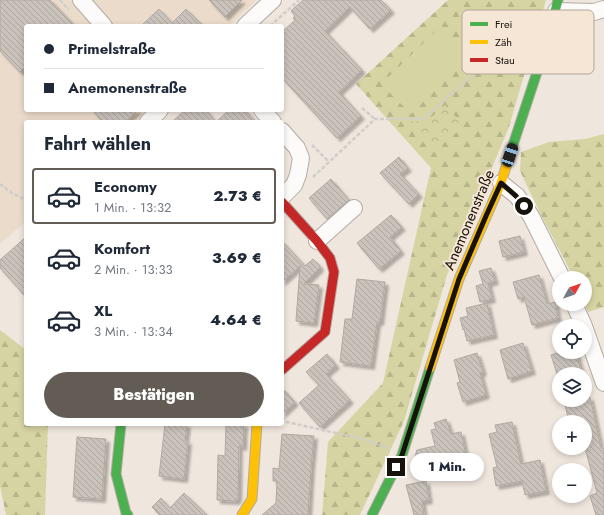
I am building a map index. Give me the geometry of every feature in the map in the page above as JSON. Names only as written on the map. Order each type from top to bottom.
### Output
[{"type":"street","points":[[81,0],[102,24]]},
{"type":"street","points":[[247,24],[273,0]]},
{"type":"street","points":[[557,6],[582,10]]},
{"type":"street","points":[[594,12],[604,9]]},
{"type":"street","name":"Anemonenstraße","points":[[372,515],[402,455],[459,279],[501,183],[536,74]]},
{"type":"street","points":[[150,120],[158,112]]},
{"type":"street","points":[[264,112],[271,120]]},
{"type":"street","points":[[284,133],[297,148],[301,158],[298,175],[294,185],[284,195]]},
{"type":"street","points":[[501,183],[516,196],[531,216],[558,271]]},
{"type":"street","points":[[284,204],[330,258],[334,272],[325,332],[284,368]]},
{"type":"street","points":[[317,241],[354,208]]},
{"type":"street","points":[[592,349],[603,379]]},
{"type":"street","points":[[121,426],[116,474],[126,513],[128,515]]},
{"type":"street","points":[[242,515],[252,499],[256,426]]},
{"type":"path","points":[[272,24],[299,0]]},
{"type":"path","points":[[362,108],[374,119],[423,119],[474,74]]},
{"type":"path","points":[[311,178],[374,119]]},
{"type":"path","points":[[0,184],[12,193],[24,199]]},
{"type":"path","points":[[284,419],[287,422],[367,440],[402,455]]},
{"type":"shaded area","points":[[0,0],[257,0],[231,24],[24,24],[24,112],[146,112],[137,120],[24,120],[24,223],[0,244]]},
{"type":"green space","points":[[448,0],[546,0],[543,10],[462,10],[462,74],[524,74],[509,127],[447,275],[404,421],[360,515],[322,515],[328,442],[383,383],[431,168],[356,84]]},
{"type":"green space","points":[[441,26],[462,48],[462,64],[411,114],[381,84]]},
{"type":"green space","points":[[445,105],[464,126],[433,153],[405,121],[427,121]]},
{"type":"green space","points":[[604,134],[604,307],[592,311],[592,271],[570,271],[520,171],[521,152],[549,142],[585,139]]},
{"type":"green space","points":[[0,330],[24,348],[24,426],[48,426],[45,515],[6,515],[0,486]]},
{"type":"building","points":[[0,0],[50,0],[73,24],[24,24],[24,68],[20,72],[0,51]]},
{"type":"building","points":[[209,0],[242,0],[225,17]]},
{"type":"building","points":[[303,0],[381,0],[391,10],[370,29],[350,7],[325,31],[362,70],[339,92],[361,116],[337,138],[284,80],[284,30],[295,20],[293,18],[295,16],[291,11]]},
{"type":"building","points":[[159,9],[172,23],[186,9],[201,24],[143,24]]},
{"type":"building","points":[[94,112],[136,112],[127,120],[101,120]]},
{"type":"building","points":[[183,112],[208,112],[214,120],[174,120]]},
{"type":"building","points":[[227,112],[247,112],[254,120],[218,120]]},
{"type":"building","points":[[399,157],[408,168],[400,174],[419,194],[409,204],[380,173]]},
{"type":"building","points":[[331,179],[349,200],[327,219],[309,198]]},
{"type":"building","points":[[391,215],[402,227],[390,237],[401,251],[379,269],[357,243]]},
{"type":"building","points":[[520,236],[524,252],[503,257],[499,241]]},
{"type":"building","points":[[24,239],[24,295],[0,268],[0,260]]},
{"type":"building","points":[[284,243],[305,266],[313,259],[319,265],[320,268],[304,284],[319,285],[314,323],[296,321],[300,266],[284,280]]},
{"type":"building","points":[[491,268],[495,281],[488,283],[492,299],[480,302],[476,286],[483,284],[479,271]]},
{"type":"building","points":[[539,275],[547,304],[552,303],[552,311],[557,311],[558,318],[532,325],[524,297],[518,299],[513,282]]},
{"type":"building","points":[[357,279],[385,282],[380,322],[377,322],[371,366],[340,362],[345,319],[352,319]]},
{"type":"building","points":[[487,303],[494,335],[467,341],[460,318],[468,316],[466,308]]},
{"type":"building","points":[[523,343],[532,371],[508,379],[500,350]]},
{"type":"building","points":[[477,353],[483,372],[480,373],[486,395],[463,402],[457,383],[460,382],[454,360]]},
{"type":"building","points":[[327,354],[336,365],[326,374],[350,400],[320,427],[299,403],[319,385],[306,372]]},
{"type":"building","points":[[552,359],[578,359],[580,367],[555,367]]},
{"type":"building","points":[[284,390],[295,402],[284,412]]},
{"type":"building","points":[[592,406],[601,448],[604,448],[604,515],[596,515],[592,502],[592,495],[597,493],[592,474],[592,463],[589,463],[587,455],[592,455],[592,415],[567,415],[566,407]]},
{"type":"building","points":[[446,419],[451,434],[461,432],[466,456],[417,468],[415,456],[417,450],[435,446],[431,430],[436,429],[434,423]]},
{"type":"building","points":[[512,422],[521,464],[540,460],[546,491],[525,495],[522,481],[496,486],[493,468],[497,467],[489,434],[497,432],[495,425]]},
{"type":"building","points":[[165,426],[187,426],[185,441],[188,441],[184,479],[159,476]]},
{"type":"building","points":[[226,426],[244,426],[243,447],[239,446],[238,498],[236,501],[217,500],[218,455],[225,456]]},
{"type":"building","points":[[282,434],[314,436],[308,515],[262,515],[276,503],[277,481],[273,481],[273,468],[279,469]]},
{"type":"building","points":[[77,437],[106,439],[102,499],[73,497]]},
{"type":"building","points":[[426,481],[429,500],[422,501],[424,515],[414,515],[406,485]]},
{"type":"building","points":[[184,493],[207,515],[160,515],[152,507],[161,498],[170,508]]},
{"type":"traffic: fast","points":[[555,10],[558,0]]},
{"type":"traffic: fast","points":[[509,157],[536,74]]},
{"type":"traffic: fast","points":[[372,515],[402,455],[430,368]]},
{"type":"traffic: fast","points":[[121,426],[116,474],[126,513],[128,515]]},
{"type":"traffic: slow","points":[[430,368],[459,279],[501,183],[509,157]]},
{"type":"traffic: slow","points":[[242,515],[252,499],[257,426]]},
{"type":"traffic: jam","points":[[284,204],[330,258],[334,272],[325,332],[284,368]]},
{"type":"route","points":[[396,467],[402,455],[459,279],[501,183],[516,196],[524,206]]}]
